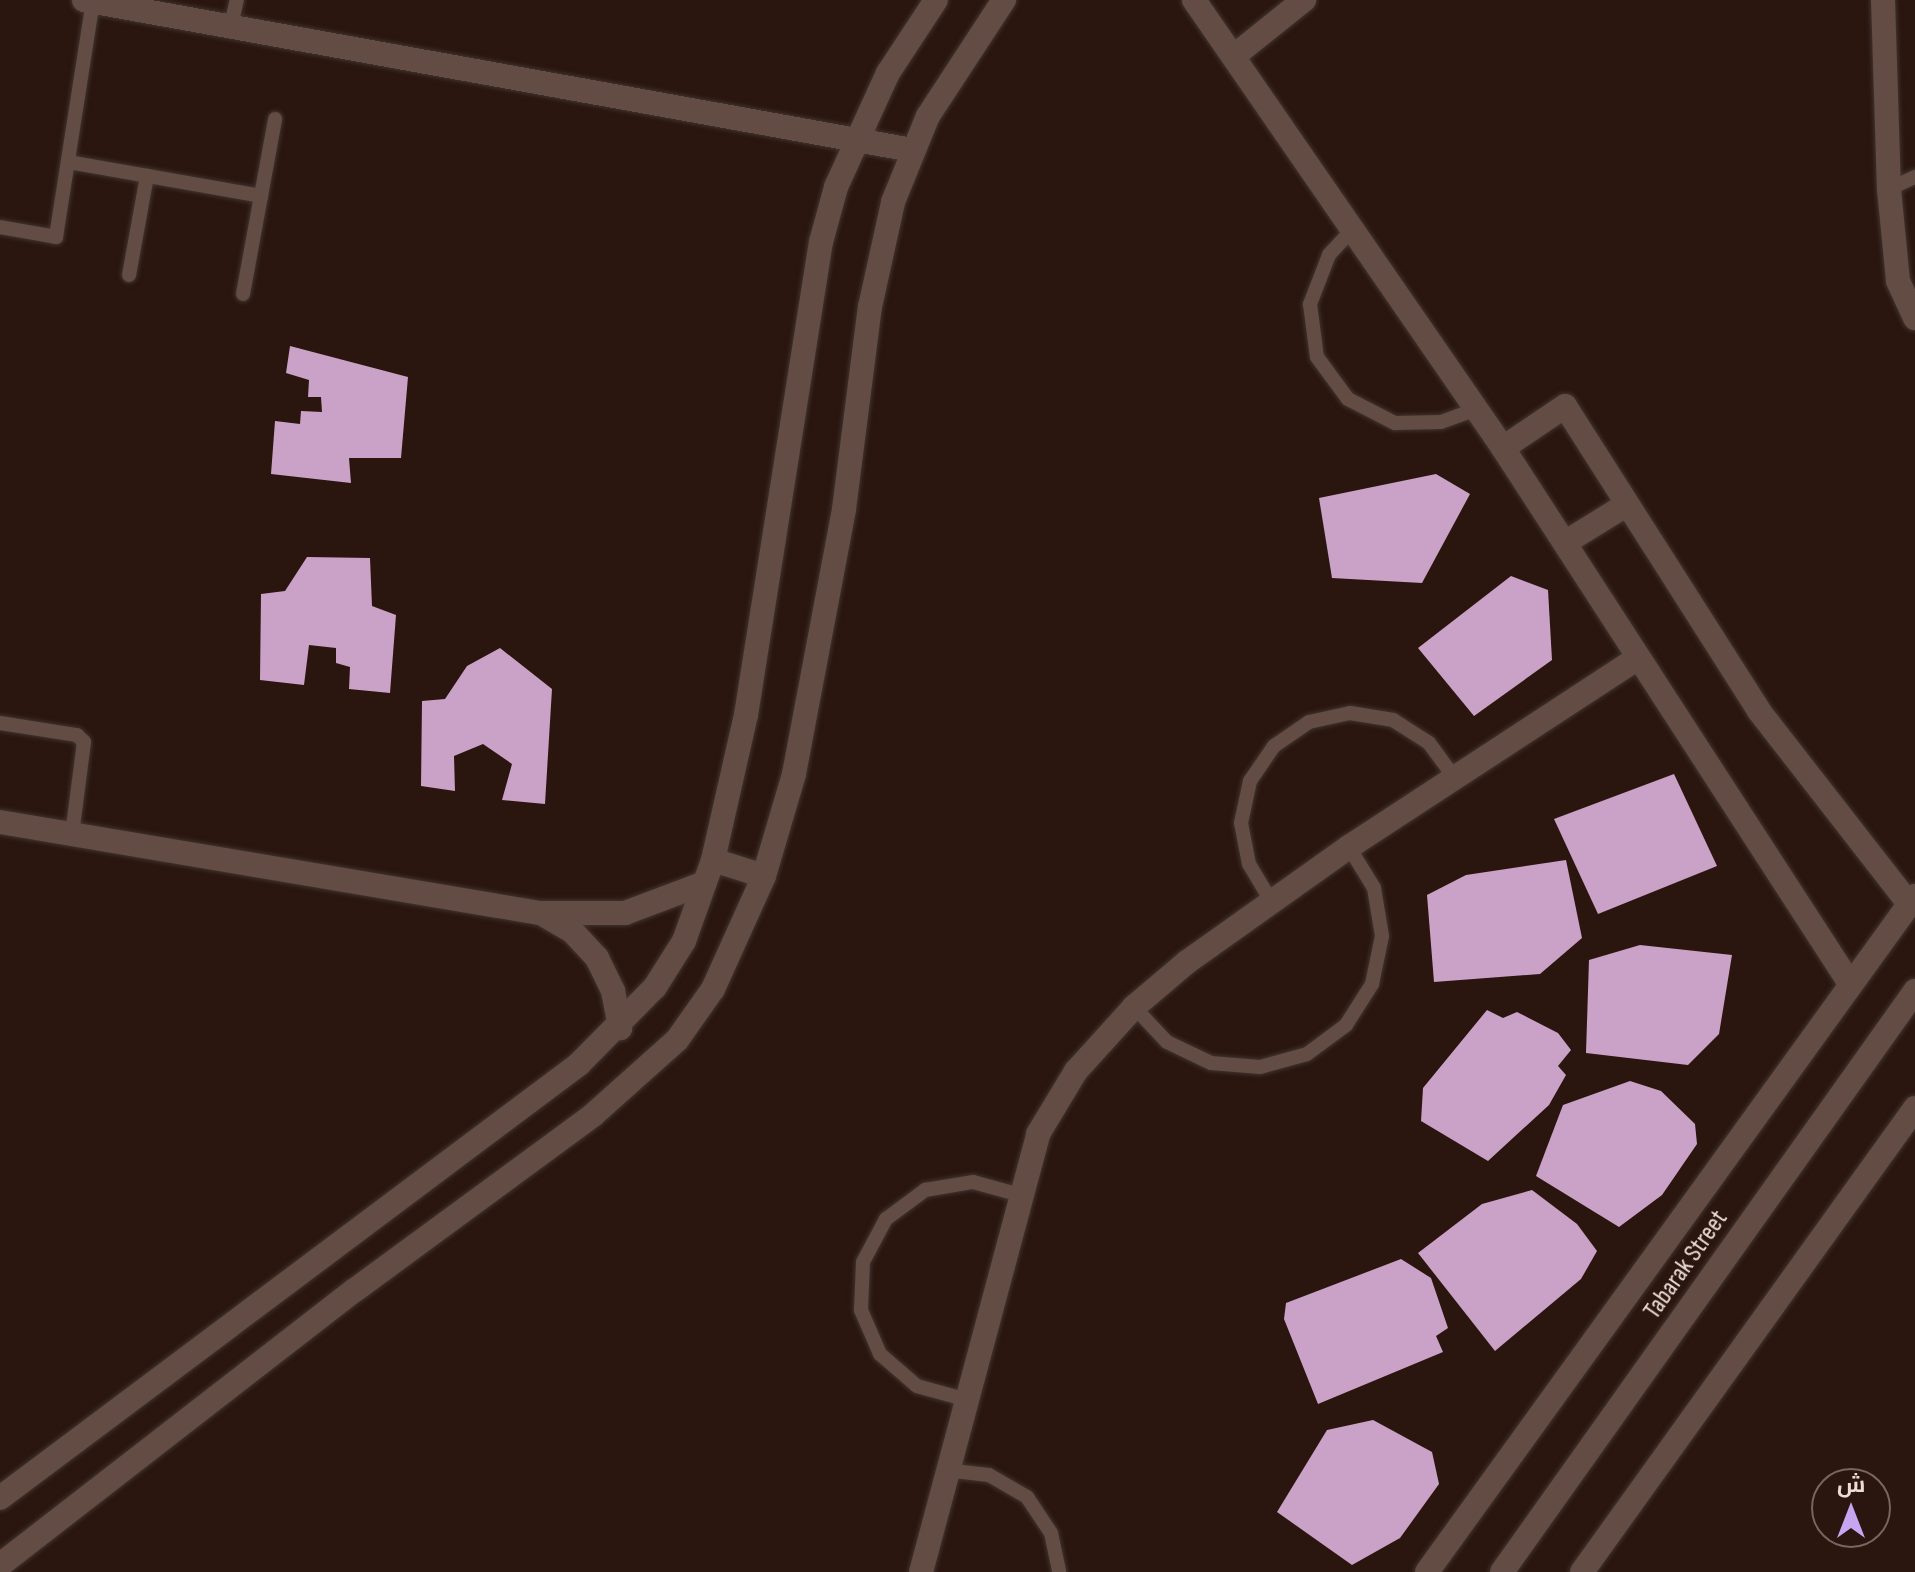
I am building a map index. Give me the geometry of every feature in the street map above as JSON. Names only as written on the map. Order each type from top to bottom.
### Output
[{"type":"street","points":[[0,1498],[620,1028],[684,941],[713,860],[765,610],[821,242],[856,138],[888,73],[936,0]]},
{"type":"street","points":[[0,1565],[634,1082],[677,1040],[713,989],[764,876],[808,708],[878,263],[912,150],[1004,0]]},
{"type":"street","points":[[1194,0],[1566,542],[1636,659],[1849,982]]},
{"type":"street","points":[[1883,0],[1889,189],[1898,281],[1915,318]]},
{"type":"street","points":[[89,1],[912,150]]},
{"type":"street","points":[[1234,56],[1298,2]]},
{"type":"street","points":[[1427,1572],[1849,982],[1912,900],[1759,711],[1565,406],[1503,448]]},
{"type":"street","points":[[1566,542],[1626,505]]},
{"type":"street","points":[[921,1572],[945,1470],[1020,1195],[1046,1121],[1076,1071],[1134,1007],[1271,901],[1636,659]]},
{"type":"street","points":[[0,822],[540,913],[625,913],[705,883]]},
{"type":"street","points":[[713,860],[764,876]]},
{"type":"street","points":[[540,913],[572,931],[597,958],[613,991],[620,1028]]},
{"type":"street","name":"Tabarak Street","points":[[1502,1572],[1915,991]]},
{"type":"street","points":[[1582,1572],[1915,1108]]},
{"type":"lane","points":[[231,25],[237,0]]},
{"type":"lane","points":[[0,227],[56,237],[69,162],[89,1]]},
{"type":"lane","points":[[243,294],[275,119]]},
{"type":"lane","points":[[69,162],[261,196]]},
{"type":"lane","points":[[129,275],[147,176]]},
{"type":"lane","points":[[1889,189],[1915,177]]},
{"type":"lane","points":[[1352,230],[1329,255],[1310,304],[1317,357],[1348,399],[1395,423],[1441,422],[1476,409]]},
{"type":"lane","points":[[1271,901],[1249,864],[1241,823],[1250,781],[1274,746],[1309,722],[1350,713],[1393,720],[1429,743],[1454,777]]},
{"type":"lane","points":[[0,723],[77,735],[84,742],[72,834]]},
{"type":"lane","points":[[1134,1007],[1167,1042],[1211,1063],[1260,1067],[1307,1054],[1353,1014],[1372,984],[1382,936],[1374,888],[1349,847]]},
{"type":"lane","points":[[964,1399],[917,1386],[880,1354],[861,1310],[863,1262],[886,1219],[925,1190],[973,1182],[1020,1195]]},
{"type":"lane","points":[[945,1470],[989,1475],[1027,1497],[1051,1533],[1059,1572]]},
{"type":"building","points":[[290,346],[408,377],[401,458],[349,458],[351,483],[271,474],[275,421],[300,424],[301,411],[322,412],[321,397],[308,397],[309,380],[286,373]]},
{"type":"building","points":[[1436,474],[1470,494],[1422,583],[1332,578],[1319,498]]},
{"type":"building","points":[[307,557],[370,558],[372,606],[396,615],[390,693],[349,689],[350,667],[336,663],[336,648],[309,645],[304,685],[260,680],[261,594],[285,591]]},
{"type":"building","points":[[1511,576],[1548,590],[1552,660],[1474,716],[1418,648]]},
{"type":"building","points":[[500,648],[552,689],[545,804],[502,800],[512,764],[483,744],[454,756],[455,791],[421,786],[422,701],[445,699],[467,666]]},
{"type":"building","points":[[1674,774],[1717,866],[1598,914],[1554,819]]},
{"type":"building","points":[[1566,860],[1582,938],[1540,974],[1434,982],[1427,895],[1466,875]]},
{"type":"building","points":[[1640,945],[1732,955],[1719,1034],[1688,1065],[1586,1053],[1589,960]]},
{"type":"building","points":[[1487,1010],[1503,1018],[1517,1012],[1558,1033],[1571,1050],[1558,1066],[1566,1075],[1549,1105],[1488,1161],[1421,1121],[1423,1088]]},
{"type":"building","points":[[1630,1081],[1661,1091],[1695,1124],[1697,1144],[1662,1195],[1619,1227],[1536,1176],[1563,1105]]},
{"type":"building","points":[[1532,1190],[1577,1224],[1597,1251],[1581,1279],[1495,1351],[1418,1253],[1482,1204]]},
{"type":"building","points":[[1401,1259],[1431,1278],[1448,1328],[1436,1336],[1443,1352],[1318,1404],[1284,1319],[1286,1303]]},
{"type":"building","points":[[1373,1420],[1432,1452],[1439,1484],[1400,1538],[1352,1565],[1277,1512],[1327,1430]]}]
